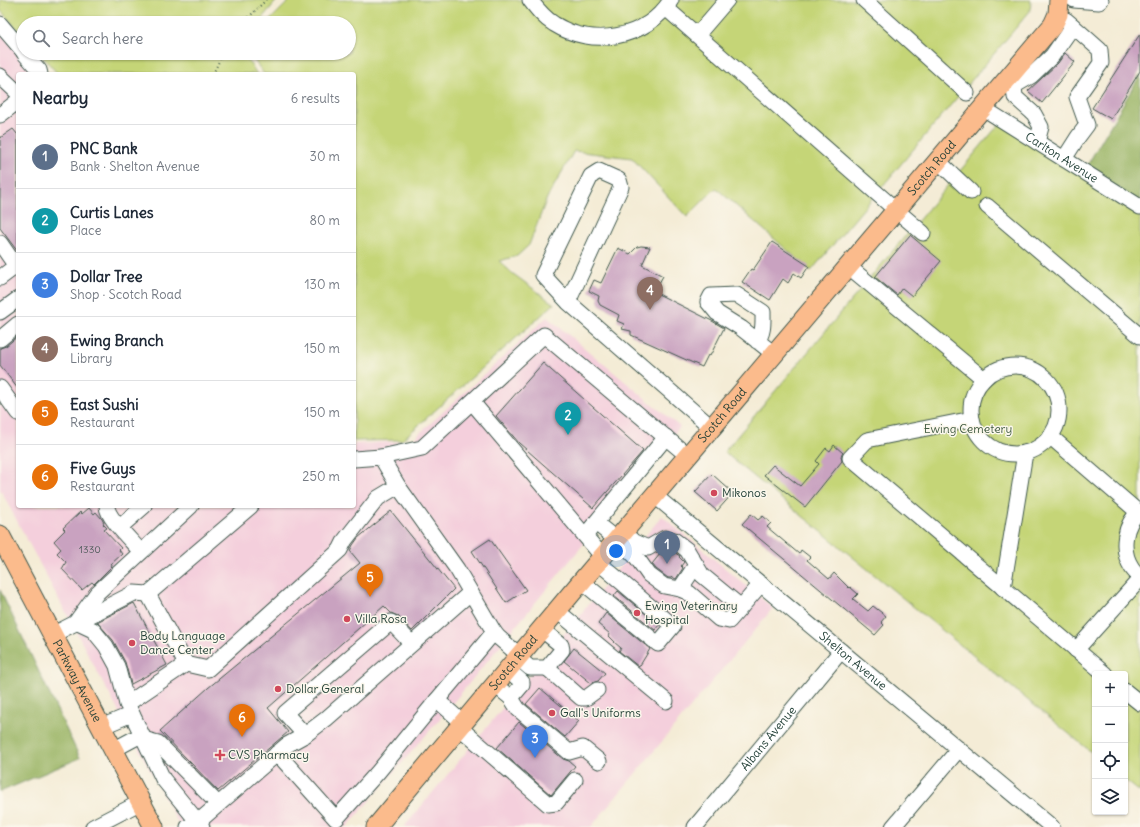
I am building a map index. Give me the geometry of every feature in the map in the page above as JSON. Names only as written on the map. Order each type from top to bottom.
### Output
[{"type":"main road","name":"Scotch Road","points":[[376,827],[556,610],[848,266],[983,108],[1009,84],[1053,25],[1065,3]]},
{"type":"main road","name":"Parkway Avenue","points":[[0,535],[154,827]]},
{"type":"street","points":[[530,0],[553,24],[572,33],[592,38],[613,37],[633,32],[651,22],[669,4],[697,35],[923,233]]},
{"type":"street","points":[[697,35],[727,0]]},
{"type":"street","points":[[864,0],[967,92]]},
{"type":"street","points":[[1064,159],[1087,125],[1076,97],[1101,63],[1100,50],[1073,26],[1065,3],[1099,2],[1101,0]]},
{"type":"street","points":[[0,24],[16,43]]},
{"type":"street","points":[[1037,142],[1041,127],[1034,114],[1016,97],[1009,84],[1031,76],[1052,56],[1073,26]]},
{"type":"street","points":[[31,60],[40,72]]},
{"type":"street","points":[[0,76],[16,91]]},
{"type":"street","points":[[0,115],[16,103]]},
{"type":"street","name":"Carlton Avenue","points":[[983,108],[1140,207]]},
{"type":"street","points":[[938,161],[971,192]]},
{"type":"street","points":[[568,302],[621,187],[619,180],[599,171],[591,176],[543,275],[568,302],[711,427]]},
{"type":"street","points":[[987,206],[1140,336]]},
{"type":"street","points":[[0,244],[16,266]]},
{"type":"street","points":[[848,266],[984,379]]},
{"type":"street","points":[[0,278],[16,268]]},
{"type":"street","points":[[0,312],[16,300]]},
{"type":"street","points":[[0,339],[16,326]]},
{"type":"street","points":[[356,459],[381,457],[422,448],[544,335],[688,456]]},
{"type":"street","points":[[757,341],[774,354]]},
{"type":"street","points":[[1011,366],[1026,367],[1040,374],[1050,384],[1057,397],[1059,412],[1051,437],[1038,448],[1025,453],[1012,454],[999,451],[987,444],[978,433],[972,419],[972,404],[976,390],[984,379],[997,370],[1011,366]]},
{"type":"street","points":[[9,393],[16,409]]},
{"type":"street","points":[[472,402],[585,536],[600,559],[673,626],[658,644],[581,581]]},
{"type":"street","points":[[972,419],[867,440],[850,458],[1101,671]]},
{"type":"street","points":[[585,536],[666,437]]},
{"type":"street","points":[[1051,437],[1139,511],[1129,524],[1125,538],[1126,553],[1131,566],[1140,578],[1076,650]]},
{"type":"street","points":[[1003,588],[1025,453]]},
{"type":"street","points":[[381,457],[398,486],[457,569],[494,632],[515,660],[522,685],[511,698]]},
{"type":"street","points":[[101,727],[129,709],[186,664],[208,668],[340,550],[345,540],[378,498],[398,486]]},
{"type":"street","name":"Shelton Avenue","points":[[654,494],[1052,827]]},
{"type":"street","points":[[107,508],[107,511],[141,552]]},
{"type":"street","points":[[120,527],[142,508]]},
{"type":"street","points":[[76,622],[97,593],[189,508]]},
{"type":"street","points":[[52,635],[134,594],[148,594],[249,508]]},
{"type":"street","points":[[602,528],[648,548],[665,538],[674,540],[687,550],[702,575],[741,607]]},
{"type":"street","points":[[620,535],[650,575],[664,586],[680,589],[689,593],[720,619],[729,621],[761,584]]},
{"type":"street","points":[[680,589],[696,565]]},
{"type":"street","points":[[76,622],[93,630],[106,646],[117,666],[129,709],[163,779],[196,825],[277,753],[326,719],[411,643],[470,593]]},
{"type":"street","points":[[148,594],[186,664]]},
{"type":"street","points":[[556,610],[666,701]]},
{"type":"street","points":[[305,735],[285,713],[391,622],[411,643]]},
{"type":"street","points":[[541,629],[561,645],[562,650],[547,668]]},
{"type":"street","points":[[277,753],[336,824],[494,632]]},
{"type":"street","name":"Albans Avenue","points":[[695,827],[841,650]]},
{"type":"street","points":[[515,660],[530,668],[547,668],[581,698],[586,698],[597,690]]},
{"type":"street","points":[[495,685],[511,698],[518,709],[569,752],[583,748],[599,761]]},
{"type":"street","points":[[1128,693],[1140,703]]},
{"type":"street","points":[[438,700],[461,725],[548,804],[556,803],[575,780]]},
{"type":"street","points":[[113,750],[142,737],[158,743],[218,804]]},
{"type":"street","points":[[893,827],[958,749]]},
{"type":"street","points":[[95,827],[141,802]]},
{"type":"path","points":[[250,16],[266,0]]},
{"type":"path","points":[[214,72],[220,60]]},
{"type":"shaded area","points":[[0,21],[16,39],[16,60],[34,60],[44,72],[16,72],[16,508],[356,508],[356,444],[411,441],[547,317],[680,427],[438,721],[347,827],[180,827],[0,489]]},
{"type":"shaded area","points":[[662,516],[773,608],[591,827],[404,827]]},
{"type":"green space","points":[[0,0],[277,0],[264,16],[16,16],[16,27],[0,10]]},
{"type":"green space","points":[[290,0],[1031,0],[1030,11],[811,271],[716,188],[687,217],[632,158],[574,151],[547,198],[529,245],[517,256],[499,261],[512,273],[554,304],[402,440],[356,441],[356,72],[263,72],[254,60],[356,60],[356,16],[274,16]]},
{"type":"green space","points":[[45,60],[248,60],[256,72],[56,72]]},
{"type":"green space","points":[[1140,75],[1140,212],[1082,174]]},
{"type":"green space","name":"Ewing Cemetery","points":[[1001,122],[1140,212],[1140,792],[1128,782],[1128,671],[1092,671],[1092,753],[724,452]]},
{"type":"green space","points":[[0,590],[80,758],[0,792]]},
{"type":"building","points":[[1140,34],[1140,71],[1111,119],[1092,108]]},
{"type":"building","points":[[1065,53],[1075,62],[1042,103],[1028,91],[1058,63]]},
{"type":"building","points":[[13,129],[16,133],[16,249],[0,228],[0,138]]},
{"type":"building","points":[[910,235],[941,261],[912,296],[902,288],[897,295],[875,277]]},
{"type":"building","points":[[772,242],[809,266],[801,278],[794,273],[788,283],[783,279],[770,300],[742,282],[751,269],[753,270]]},
{"type":"building","points":[[637,247],[650,247],[642,265],[663,276],[654,292],[724,328],[710,356],[708,355],[702,367],[631,335],[631,331],[622,329],[624,324],[617,321],[619,315],[600,305],[598,301],[599,296],[589,291],[594,280],[601,283],[618,248],[630,254]]},
{"type":"building","points":[[16,338],[16,386],[0,365],[0,348],[6,346]]},
{"type":"building","points":[[543,363],[643,451],[593,508],[519,443],[496,416]]},
{"type":"building","points":[[834,445],[843,453],[841,456],[842,461],[805,507],[764,475],[773,465],[800,486],[819,464],[816,461],[826,448],[830,451]]},
{"type":"building","name":"Mikonos","points":[[712,474],[733,493],[717,511],[695,492]]},
{"type":"building","points":[[89,508],[94,514],[96,512],[102,519],[103,524],[107,528],[104,530],[121,548],[119,550],[122,554],[111,564],[112,566],[94,584],[92,582],[82,590],[62,569],[66,562],[57,553],[61,549],[54,541],[65,530],[63,528],[80,512],[82,514]]},
{"type":"building","points":[[391,511],[454,589],[412,631],[398,616],[391,613],[384,606],[268,708],[288,732],[218,791],[160,731],[208,688],[360,563],[350,551],[353,545],[358,538]]},
{"type":"building","points":[[751,514],[758,520],[763,516],[771,523],[767,527],[799,554],[801,550],[810,557],[807,560],[829,579],[834,573],[849,588],[850,587],[858,594],[853,599],[868,611],[873,606],[886,616],[881,622],[884,625],[875,635],[742,524]]},
{"type":"building","points":[[490,539],[526,590],[506,603],[472,551]]},
{"type":"building","points":[[667,548],[680,556],[679,557],[684,562],[681,566],[683,568],[676,579],[672,577],[668,578],[652,564],[664,549]]},
{"type":"building","points":[[618,591],[659,625],[655,630],[614,596]]},
{"type":"building","name":"Body Language Dance Center","points":[[134,603],[167,665],[131,684],[125,662],[113,640],[97,622]]},
{"type":"building","points":[[606,613],[650,649],[639,667],[619,651],[621,648],[609,636],[610,634],[598,624]]},
{"type":"building","points":[[574,648],[605,673],[598,681],[591,683],[564,661]]},
{"type":"building","name":"Gall's Uniforms","points":[[540,688],[579,721],[565,737],[526,704]]},
{"type":"building","points":[[519,722],[563,759],[569,761],[575,766],[551,795],[497,748]]},
{"type":"place","name":"Ewing Branch","points":[[650,310]]},
{"type":"place","name":"Curtis Lanes","points":[[568,435]]},
{"type":"place","name":"Mikonos","points":[[714,493]]},
{"type":"place","name":"PNC Bank","points":[[667,564]]},
{"type":"place","name":"East Sushi","points":[[370,597]]},
{"type":"place","name":"Ewing Veterinary Hospital","points":[[637,613]]},
{"type":"place","name":"Villa Rosa","points":[[347,619]]},
{"type":"place","name":"Body Language Dance Center","points":[[132,643]]},
{"type":"place","name":"Dollar General","points":[[278,689]]},
{"type":"place","name":"Gall's Uniforms","points":[[552,713]]},
{"type":"place","name":"Five Guys","points":[[242,737]]},
{"type":"place","name":"CVS Pharmacy","points":[[220,755]]},
{"type":"place","name":"Dollar Tree","points":[[535,758]]}]
